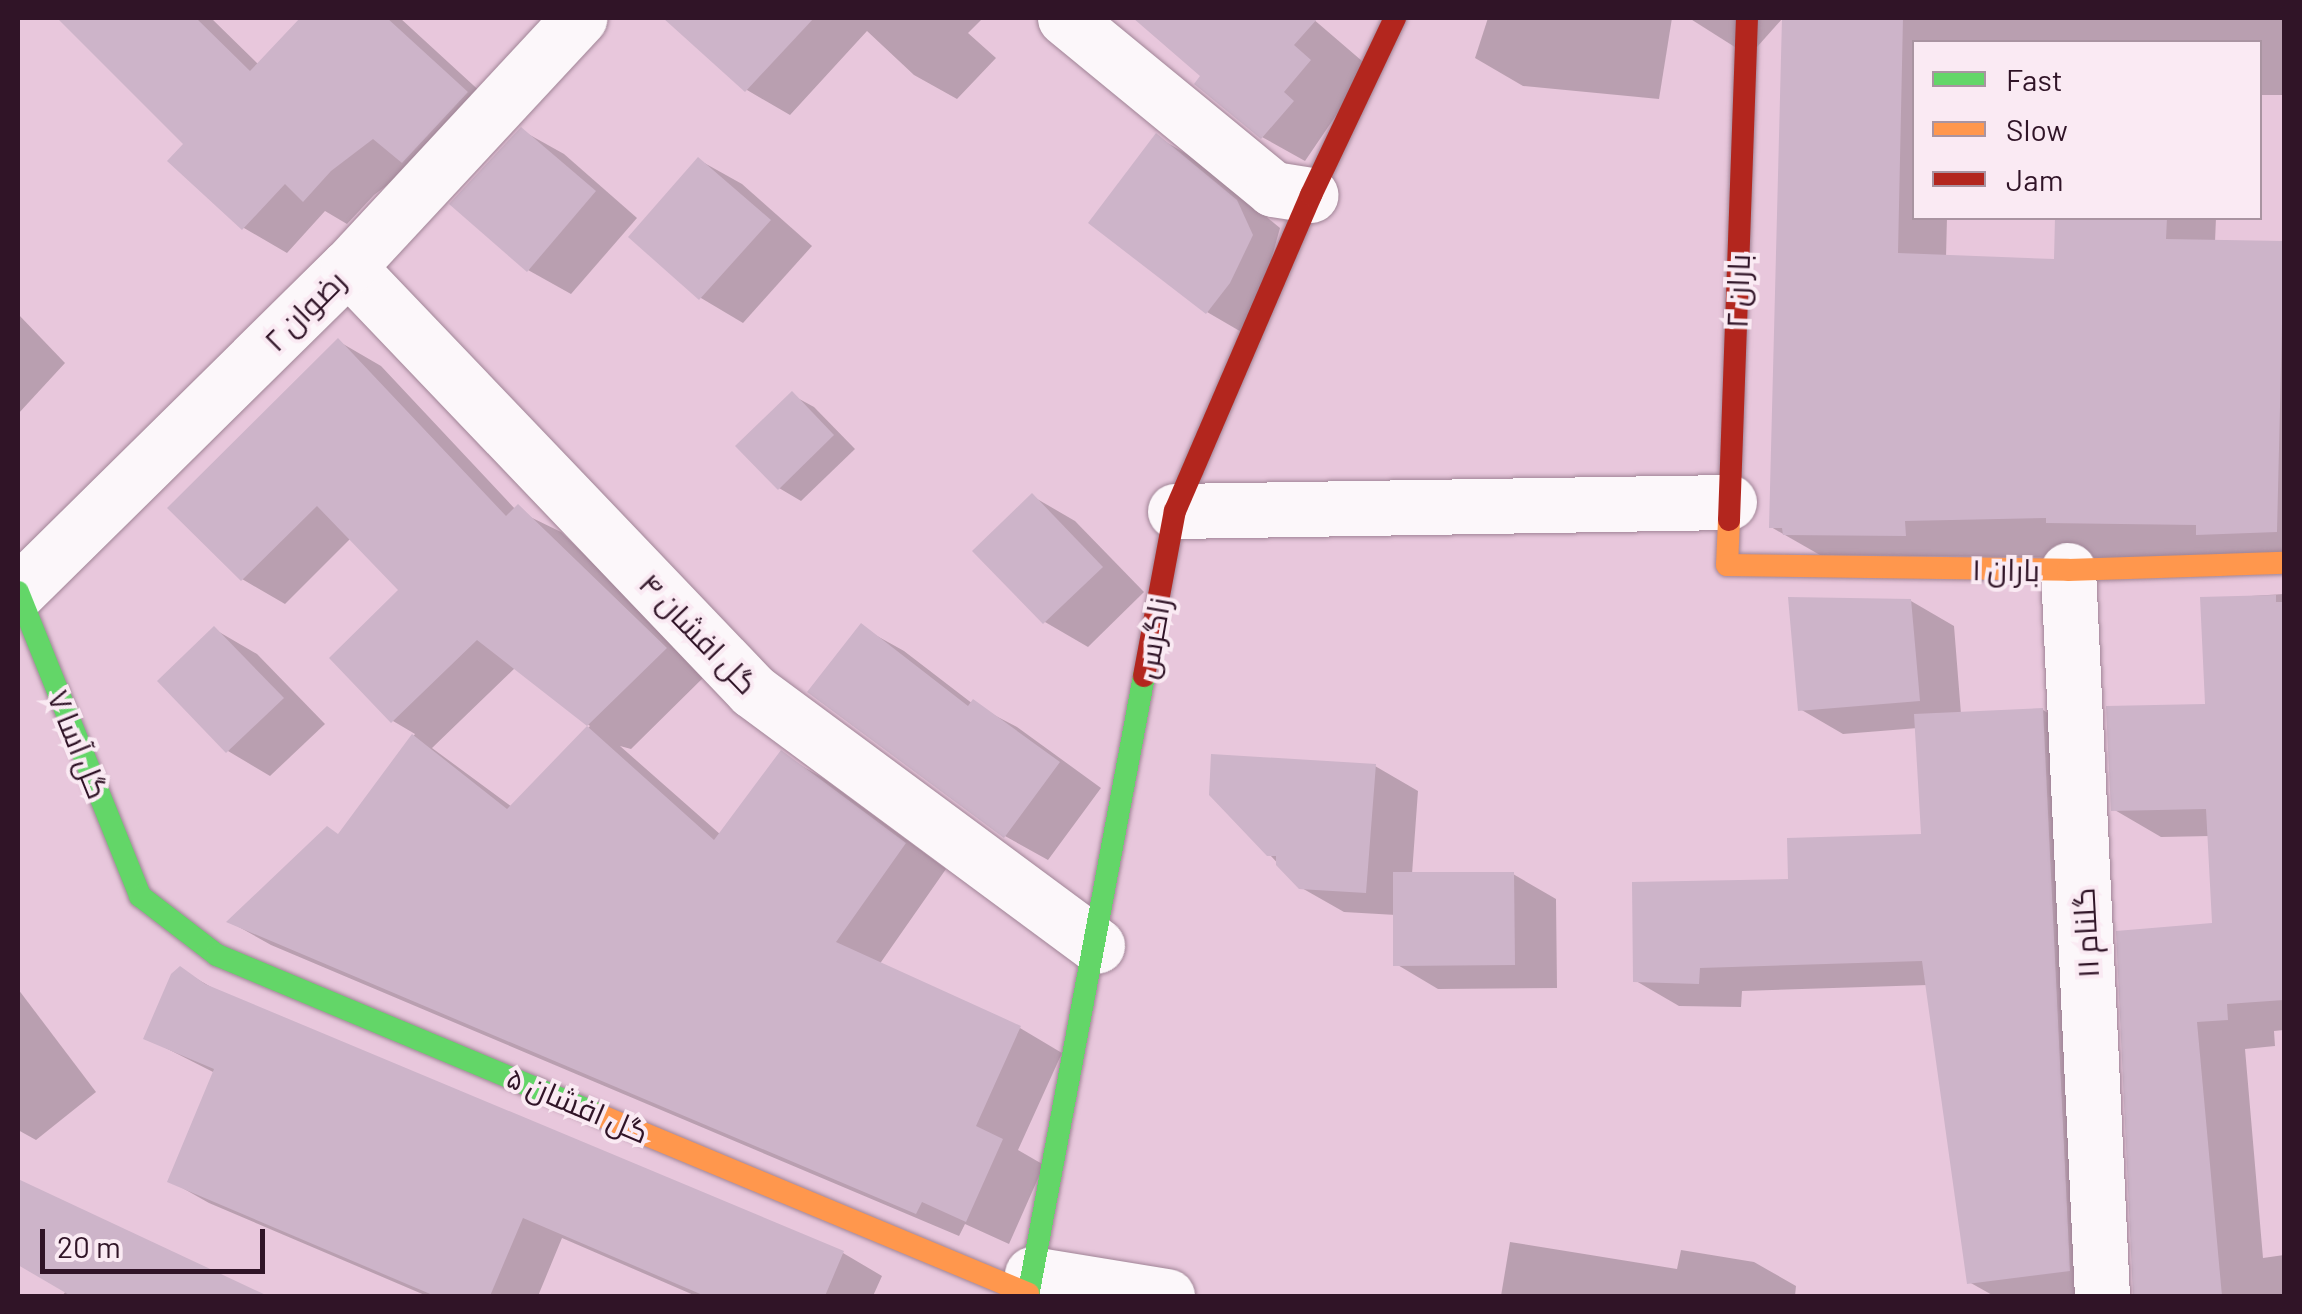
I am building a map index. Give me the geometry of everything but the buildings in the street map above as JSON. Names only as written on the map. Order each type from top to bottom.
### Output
[{"type":"street","name":"رضوان ۲","points":[[18,592],[348,268],[578,18]]},
{"type":"street","points":[[1065,18],[1272,189],[1311,196]]},
{"type":"street","name":"زاگرس","points":[[1029,1288],[1097,946],[1175,511],[1311,196],[1395,18]]},
{"type":"street","name":"باران ۲","points":[[1728,565],[1748,18]]},
{"type":"street","name":"گل افشان ۴","points":[[348,268],[753,691],[1097,946]]},
{"type":"street","points":[[1175,511],[1730,502]]},
{"type":"street","name":"باران ۱","points":[[1728,565],[2068,570],[2284,563]]},
{"type":"street","name":"گلنام ۱۱","points":[[2068,570],[2102,1296]]},
{"type":"street","name":"گل آسا ۷","points":[[18,592],[140,896]]},
{"type":"street","name":"گل افشان ۵","points":[[140,896],[218,954],[1029,1288]]},
{"type":"street","points":[[1029,1288],[1167,1296]]},
{"type":"traffic: fast","points":[[18,592],[140,896],[217,955],[599,1115]]},
{"type":"traffic: fast","points":[[1028,1296],[1144,676]]},
{"type":"traffic: slow","points":[[1729,520],[1727,565],[2068,570],[2284,563]]},
{"type":"traffic: slow","points":[[599,1115],[1028,1294]]},
{"type":"traffic: jam","points":[[1144,676],[1175,511],[1311,195],[1395,18]]},
{"type":"traffic: jam","points":[[1729,520],[1747,18]]}]
